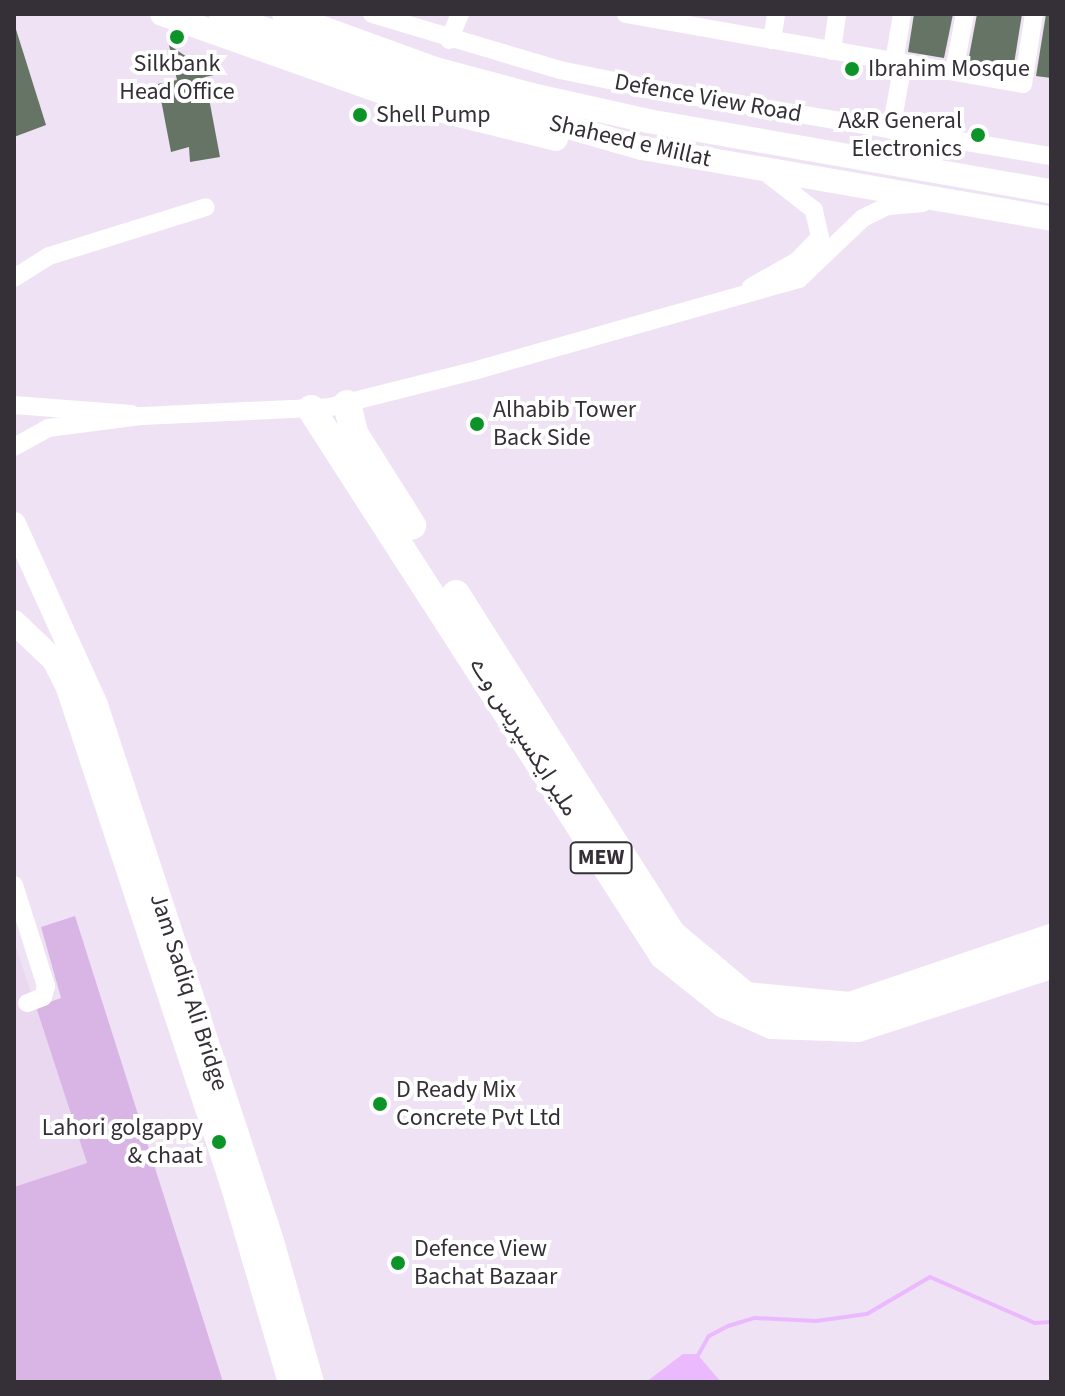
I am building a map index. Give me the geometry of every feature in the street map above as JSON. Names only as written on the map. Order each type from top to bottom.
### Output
[{"type":"highway","name":"ملیر ایکسپریس وے","points":[[347,404],[369,460],[672,934],[702,963],[746,996],[850,1006],[1051,938]]},
{"type":"highway","name":"ملیر ایکسپریس وے","points":[[311,409],[663,955],[724,1004],[772,1025],[858,1028],[1051,965]]},
{"type":"main road","points":[[162,14],[449,114],[541,137],[642,148]]},
{"type":"main road","name":"Shaheed e Millat","points":[[221,14],[429,87],[642,148],[1051,219]]},
{"type":"main road","name":"Shaheed e Millat","points":[[284,14],[432,68],[546,98],[648,121],[1051,191]]},
{"type":"main road","points":[[14,524],[49,609]]},
{"type":"main road","points":[[14,568],[49,609]]},
{"type":"main road","name":"Jam Sadiq Ali Bridge","points":[[49,609],[81,666],[101,717],[272,1241],[312,1382]]},
{"type":"main road","name":"Jam Sadiq Ali Bridge","points":[[16,620],[54,660],[67,685],[232,1184],[290,1382]]},
{"type":"street","name":"Defence View Road","points":[[372,14],[449,40],[673,93],[1051,156]]},
{"type":"street","points":[[449,40],[460,14]]},
{"type":"street","points":[[626,14],[1023,84],[1034,14]]},
{"type":"street","points":[[772,40],[776,14]]},
{"type":"street","points":[[832,51],[837,14]]},
{"type":"street","points":[[891,130],[902,14]]},
{"type":"street","points":[[954,71],[965,14]]},
{"type":"street","points":[[738,295],[797,261],[820,237],[820,224],[802,197],[758,169]]},
{"type":"street","points":[[14,447],[48,428],[142,416],[311,409],[347,404],[799,279],[863,218],[888,206],[950,202]]},
{"type":"street","points":[[14,278],[49,256],[206,207]]},
{"type":"street","points":[[14,405],[98,408],[142,416]]},
{"type":"street","points":[[14,885],[46,986],[43,997],[27,1003]]},
{"type":"shaded area","points":[[75,916],[223,1382],[14,1382],[14,1187],[87,1163],[36,1007],[61,998],[41,927]]},
{"type":"shaded area","points":[[14,941],[87,1163],[14,1187]]},
{"type":"shaded area","points":[[683,1354],[697,1354],[721,1382],[646,1382]]},
{"type":"building","points":[[914,14],[953,14],[944,58],[908,52]]},
{"type":"building","points":[[977,14],[1022,14],[1013,70],[968,62]]},
{"type":"building","points":[[1046,14],[1051,14],[1051,78],[1036,76]]},
{"type":"building","points":[[14,23],[46,125],[14,137]]},
{"type":"building","points":[[169,45],[214,75],[205,77],[220,157],[190,162],[189,147],[171,152],[158,84],[177,80]]},
{"type":"waterway","points":[[696,1359],[709,1336],[728,1326],[755,1318],[816,1321],[867,1314],[930,1277],[1035,1323],[1051,1322]]},
{"type":"place","name":"Silkbank Head Office","points":[[177,37]]},
{"type":"place","name":"Ibrahim Mosque","points":[[852,69]]},
{"type":"place","name":"Shell Pump","points":[[360,115]]},
{"type":"place","name":"A&R General Electronics","points":[[978,135]]},
{"type":"place","name":"Alhabib Tower Back Side","points":[[477,424]]},
{"type":"place","name":"D Ready Mix Concrete Pvt Ltd","points":[[380,1104]]},
{"type":"place","name":"Lahori golgappy & chaat","points":[[219,1142]]},
{"type":"place","name":"Defence View Bachat Bazaar","points":[[398,1263]]}]
